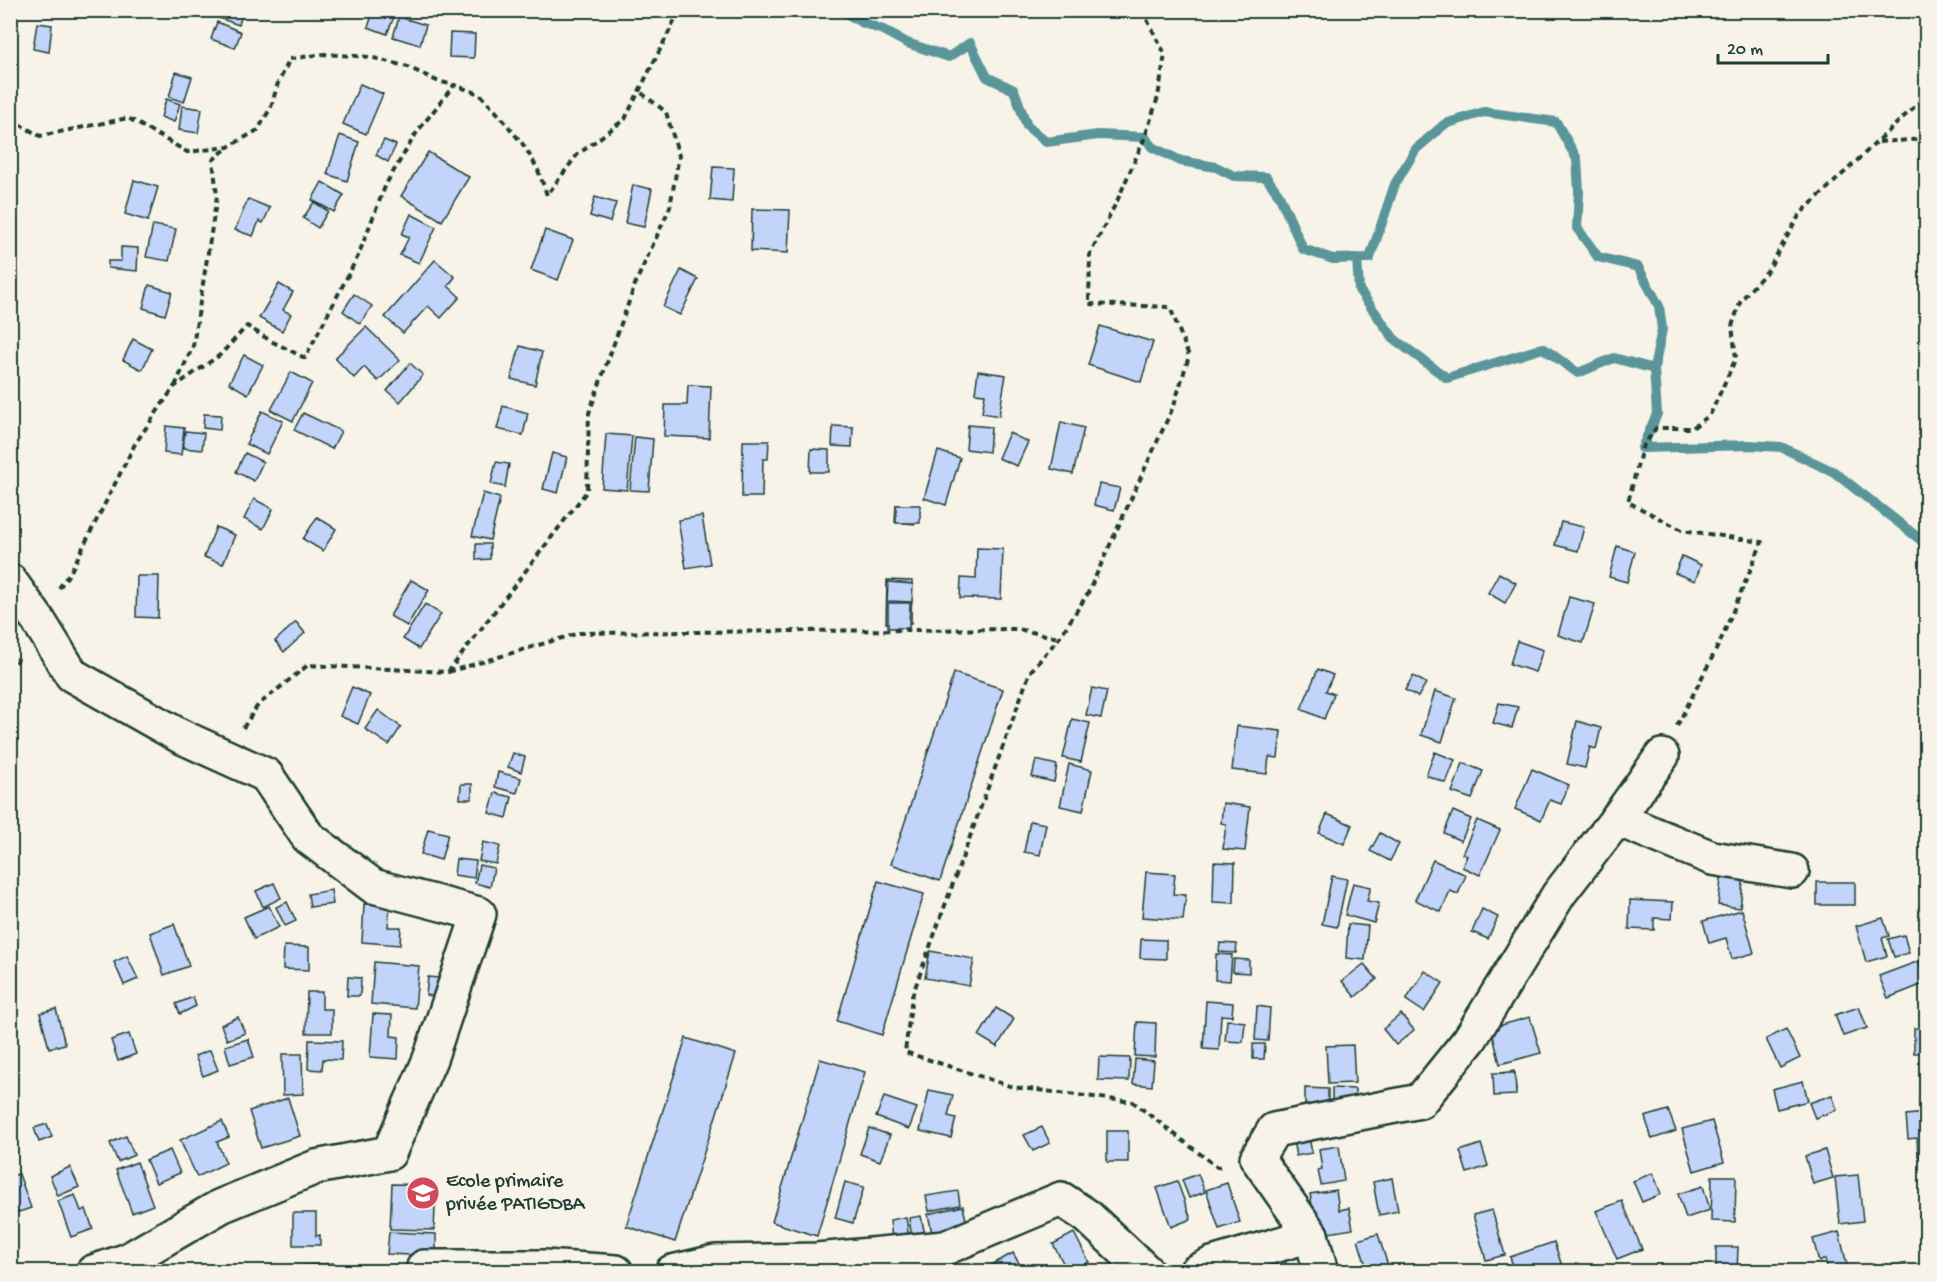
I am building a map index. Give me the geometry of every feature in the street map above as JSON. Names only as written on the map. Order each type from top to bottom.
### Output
[{"type":"street","points":[[10,580],[72,675],[180,736],[266,775],[308,837],[374,886],[479,914],[430,1059],[389,1153],[316,1167],[221,1206],[137,1266],[93,1272]]},
{"type":"street","points":[[1322,1272],[1311,1235],[1257,1158],[1274,1130],[1420,1101],[1470,1039],[1559,894],[1662,756]]},
{"type":"street","points":[[1617,819],[1712,858],[1792,871]]},
{"type":"street","points":[[672,1272],[715,1262],[817,1260],[945,1248],[1061,1199],[1087,1216],[1147,1272]]},
{"type":"street","points":[[1196,1272],[1212,1264],[1311,1235]]},
{"type":"street","points":[[425,1272],[424,1267],[544,1267],[616,1272]]},
{"type":"path","points":[[38,620],[71,571],[135,444],[174,387],[193,346],[217,196],[213,160],[228,147],[258,130],[271,107],[278,83],[290,59],[324,54],[370,57],[408,67],[437,81],[480,94],[525,147],[538,170],[547,195],[577,155],[625,119],[680,10]]},
{"type":"path","points":[[1142,10],[1165,54],[1158,98],[1145,137],[1118,199],[1090,254],[1089,304],[1170,307],[1189,356],[1174,405],[1158,443],[1087,595],[1059,638],[1030,672],[912,996],[905,1052],[1013,1087],[1133,1102],[1217,1167],[1257,1158]]},
{"type":"path","points":[[174,387],[220,355],[247,326],[304,358],[358,256],[386,184],[417,132],[454,86]]},
{"type":"path","points":[[448,672],[587,491],[589,413],[636,282],[670,207],[679,156],[666,112],[639,91]]},
{"type":"path","points":[[1662,756],[1720,642],[1762,542],[1682,530],[1628,502],[1642,448],[1656,428],[1692,429],[1710,416],[1736,358],[1732,326],[1741,300],[1768,270],[1800,214],[1926,96]]},
{"type":"path","points":[[10,119],[39,136],[128,118],[187,152],[228,147]]},
{"type":"path","points":[[1878,142],[1926,139]]},
{"type":"path","points":[[225,756],[258,705],[308,664],[448,672],[579,633],[1018,629],[1059,638]]},
{"type":"building","points":[[222,10],[243,10],[239,25],[219,18]]},
{"type":"building","points":[[374,10],[396,12],[387,34],[368,27]]},
{"type":"building","points":[[399,17],[426,25],[420,45],[393,37]]},
{"type":"building","points":[[217,22],[241,32],[235,48],[211,39]]},
{"type":"building","points":[[37,23],[52,25],[49,52],[33,49]]},
{"type":"building","points":[[450,33],[475,34],[474,58],[449,57]]},
{"type":"building","points":[[176,72],[192,77],[184,102],[169,97]]},
{"type":"building","points":[[360,84],[383,94],[366,134],[343,124]]},
{"type":"building","points":[[166,99],[180,104],[174,122],[161,117]]},
{"type":"building","points":[[182,106],[202,109],[198,133],[179,130]]},
{"type":"building","points":[[340,135],[359,142],[347,181],[327,174]]},
{"type":"building","points":[[384,140],[396,145],[388,162],[376,155]]},
{"type":"building","points":[[428,152],[469,177],[442,221],[401,196]]},
{"type":"building","points":[[713,167],[734,168],[732,202],[710,200]]},
{"type":"building","points":[[134,180],[158,187],[148,221],[125,214]]},
{"type":"building","points":[[322,182],[344,195],[334,212],[312,200]]},
{"type":"building","points":[[633,185],[652,189],[644,227],[625,223]]},
{"type":"building","points":[[595,197],[616,203],[610,222],[590,216]]},
{"type":"building","points":[[248,199],[270,208],[263,223],[259,221],[253,236],[235,230]]},
{"type":"building","points":[[314,202],[328,211],[318,228],[303,218]]},
{"type":"building","points":[[752,209],[790,210],[788,253],[751,251]]},
{"type":"building","points":[[411,214],[436,227],[419,263],[400,255],[409,237],[402,234]]},
{"type":"building","points":[[153,225],[176,229],[169,261],[146,257]]},
{"type":"building","points":[[545,230],[573,240],[558,280],[531,270]]},
{"type":"building","points":[[121,247],[138,248],[137,271],[108,268],[108,261],[121,261]]},
{"type":"building","points":[[435,260],[455,277],[448,286],[460,297],[441,318],[428,306],[403,333],[385,317]]},
{"type":"building","points":[[681,270],[698,279],[680,315],[663,307]]},
{"type":"building","points":[[279,284],[293,292],[283,310],[291,314],[282,331],[259,318]]},
{"type":"building","points":[[149,285],[172,292],[165,315],[143,308]]},
{"type":"building","points":[[354,294],[372,306],[360,324],[343,311]]},
{"type":"building","points":[[1100,326],[1153,342],[1141,382],[1088,365]]},
{"type":"building","points":[[366,327],[400,360],[378,381],[364,367],[354,378],[335,358]]},
{"type":"building","points":[[133,339],[152,349],[142,370],[123,360]]},
{"type":"building","points":[[520,346],[542,352],[535,385],[511,379]]},
{"type":"building","points":[[244,355],[263,365],[248,394],[229,383]]},
{"type":"building","points":[[410,363],[423,375],[400,402],[387,391]]},
{"type":"building","points":[[978,371],[1006,375],[999,416],[982,413],[985,394],[975,393]]},
{"type":"building","points":[[291,372],[312,383],[293,421],[271,410]]},
{"type":"building","points":[[688,385],[711,386],[709,438],[664,436],[665,405],[687,405]]},
{"type":"building","points":[[503,406],[528,413],[523,435],[497,429]]},
{"type":"building","points":[[262,411],[283,421],[267,454],[246,444]]},
{"type":"building","points":[[303,413],[341,431],[332,449],[294,430]]},
{"type":"building","points":[[204,414],[221,415],[220,430],[203,428]]},
{"type":"building","points":[[1061,422],[1084,428],[1073,474],[1051,469]]},
{"type":"building","points":[[968,425],[991,427],[989,452],[966,449]]},
{"type":"building","points":[[166,426],[184,428],[181,455],[164,453]]},
{"type":"building","points":[[833,426],[853,427],[852,447],[832,446]]},
{"type":"building","points":[[185,431],[204,433],[202,450],[183,448]]},
{"type":"building","points":[[1009,433],[1028,442],[1017,466],[998,458]]},
{"type":"building","points":[[606,434],[632,436],[627,490],[602,488]]},
{"type":"building","points":[[635,437],[653,439],[649,491],[630,490]]},
{"type":"building","points":[[743,441],[769,441],[768,459],[763,459],[762,497],[742,497]]},
{"type":"building","points":[[811,449],[829,450],[829,472],[810,472]]},
{"type":"building","points":[[938,451],[960,458],[946,505],[924,498]]},
{"type":"building","points":[[245,453],[263,462],[254,481],[236,472]]},
{"type":"building","points":[[552,453],[567,457],[558,493],[543,489]]},
{"type":"building","points":[[496,462],[509,464],[505,487],[491,484]]},
{"type":"building","points":[[1099,484],[1120,488],[1114,510],[1094,505]]},
{"type":"building","points":[[483,493],[500,498],[490,540],[472,536]]},
{"type":"building","points":[[254,499],[273,509],[263,529],[244,519]]},
{"type":"building","points":[[896,505],[917,507],[915,524],[895,522]]},
{"type":"building","points":[[896,505],[920,505],[920,523],[896,523]]},
{"type":"building","points":[[702,516],[710,564],[686,568],[678,520]]},
{"type":"building","points":[[317,517],[336,529],[323,551],[303,539]]},
{"type":"building","points":[[1561,522],[1584,527],[1578,551],[1555,545]]},
{"type":"building","points":[[216,527],[235,535],[223,564],[204,557]]},
{"type":"building","points":[[476,544],[490,544],[490,559],[476,560]]},
{"type":"building","points":[[1617,546],[1635,552],[1627,582],[1609,577]]},
{"type":"building","points":[[977,548],[1003,549],[1001,599],[960,598],[961,578],[976,579]]},
{"type":"building","points":[[1682,556],[1701,565],[1695,581],[1675,573]]},
{"type":"building","points":[[1499,573],[1516,583],[1505,603],[1488,593]]},
{"type":"building","points":[[137,576],[159,576],[158,618],[136,617]]},
{"type":"building","points":[[411,580],[429,590],[407,626],[390,616]]},
{"type":"building","points":[[887,580],[912,581],[911,624],[886,623]]},
{"type":"building","points":[[888,582],[913,584],[912,602],[887,601]]},
{"type":"building","points":[[1569,597],[1595,604],[1583,643],[1558,635]]},
{"type":"building","points":[[888,603],[910,603],[909,628],[888,628]]},
{"type":"building","points":[[425,604],[441,614],[419,649],[403,639]]},
{"type":"building","points":[[296,622],[305,633],[284,652],[275,641]]},
{"type":"building","points":[[1517,641],[1543,650],[1535,672],[1510,664]]},
{"type":"building","points":[[1318,669],[1333,675],[1326,691],[1334,694],[1324,719],[1301,709]]},
{"type":"building","points":[[954,673],[1003,689],[940,881],[891,864]]},
{"type":"building","points":[[1413,676],[1426,683],[1418,697],[1405,690]]},
{"type":"building","points":[[352,687],[370,695],[358,724],[340,716]]},
{"type":"building","points":[[1092,688],[1107,691],[1101,718],[1086,715]]},
{"type":"building","points":[[1435,691],[1456,698],[1442,742],[1421,735]]},
{"type":"building","points":[[1499,703],[1518,707],[1512,728],[1493,723]]},
{"type":"building","points":[[378,710],[401,727],[389,745],[365,729]]},
{"type":"building","points":[[1072,719],[1090,723],[1081,762],[1063,758]]},
{"type":"building","points":[[1577,721],[1601,728],[1596,749],[1590,747],[1585,768],[1567,764]]},
{"type":"building","points":[[1237,726],[1281,731],[1278,758],[1269,757],[1267,774],[1232,770]]},
{"type":"building","points":[[1435,752],[1455,760],[1446,783],[1426,775]]},
{"type":"building","points":[[513,753],[525,757],[521,772],[508,767]]},
{"type":"building","points":[[1036,760],[1057,765],[1054,782],[1032,777]]},
{"type":"building","points":[[1463,763],[1483,771],[1472,799],[1452,792]]},
{"type":"building","points":[[1069,764],[1092,770],[1083,811],[1060,806]]},
{"type":"building","points":[[1532,769],[1569,785],[1561,804],[1550,800],[1541,820],[1515,809]]},
{"type":"building","points":[[498,772],[521,778],[517,793],[495,787]]},
{"type":"building","points":[[461,784],[472,784],[472,799],[460,799]]},
{"type":"building","points":[[495,793],[512,797],[507,818],[489,813]]},
{"type":"building","points":[[1223,803],[1250,807],[1245,851],[1223,849],[1226,824],[1221,823]]},
{"type":"building","points":[[1453,811],[1471,819],[1461,841],[1444,833]]},
{"type":"building","points":[[1327,814],[1352,825],[1344,844],[1319,833]]},
{"type":"building","points":[[1477,820],[1500,830],[1480,875],[1462,867],[1467,856],[1462,854]]},
{"type":"building","points":[[1030,821],[1046,824],[1040,855],[1024,852]]},
{"type":"building","points":[[428,829],[448,834],[441,860],[421,854]]},
{"type":"building","points":[[1380,833],[1399,844],[1390,861],[1370,851]]},
{"type":"building","points":[[483,842],[500,846],[496,864],[479,861]]},
{"type":"building","points":[[456,859],[476,861],[474,878],[454,875]]},
{"type":"building","points":[[1433,860],[1466,875],[1458,894],[1450,891],[1441,912],[1415,900]]},
{"type":"building","points":[[1214,862],[1235,863],[1234,903],[1213,902]]},
{"type":"building","points":[[479,865],[494,868],[490,887],[475,883]]},
{"type":"building","points":[[1722,871],[1744,874],[1740,908],[1718,905]]},
{"type":"building","points":[[1146,872],[1175,874],[1173,894],[1186,895],[1183,920],[1142,917]]},
{"type":"building","points":[[1332,876],[1347,879],[1337,927],[1322,924]]},
{"type":"building","points":[[878,881],[924,894],[882,1035],[837,1021]]},
{"type":"building","points":[[1817,882],[1855,882],[1855,905],[1817,905]]},
{"type":"building","points":[[274,883],[281,898],[263,907],[256,891]]},
{"type":"building","points":[[1353,883],[1371,887],[1367,901],[1379,903],[1374,923],[1345,915]]},
{"type":"building","points":[[331,890],[333,904],[310,907],[308,894]]},
{"type":"building","points":[[1630,900],[1673,902],[1672,919],[1654,918],[1654,930],[1629,929]]},
{"type":"building","points":[[287,902],[296,921],[285,926],[276,907]]},
{"type":"building","points":[[364,904],[390,905],[388,927],[401,927],[400,945],[362,942]]},
{"type":"building","points":[[269,906],[279,927],[254,939],[244,917]]},
{"type":"building","points":[[1482,909],[1498,917],[1488,939],[1472,932]]},
{"type":"building","points":[[1742,910],[1754,953],[1732,959],[1726,938],[1709,943],[1703,921]]},
{"type":"building","points":[[1883,918],[1889,936],[1882,938],[1887,956],[1866,962],[1856,926]]},
{"type":"building","points":[[174,924],[189,966],[164,975],[150,933]]},
{"type":"building","points":[[1348,924],[1368,926],[1365,960],[1346,958]]},
{"type":"building","points":[[1904,935],[1909,953],[1894,957],[1888,939]]},
{"type":"building","points":[[1141,939],[1166,940],[1166,959],[1140,958]]},
{"type":"building","points":[[1220,943],[1237,944],[1236,953],[1219,952]]},
{"type":"building","points":[[284,946],[309,947],[309,970],[283,969]]},
{"type":"building","points":[[930,951],[974,959],[969,986],[925,978]]},
{"type":"building","points":[[1216,954],[1232,955],[1230,981],[1215,980]]},
{"type":"building","points":[[127,956],[138,979],[124,985],[114,962]]},
{"type":"building","points":[[1234,959],[1249,960],[1249,973],[1233,972]]},
{"type":"building","points":[[1919,961],[1926,983],[1888,998],[1879,976]]},
{"type":"building","points":[[374,962],[419,966],[415,1008],[371,1004]]},
{"type":"building","points":[[1364,964],[1377,979],[1355,997],[1342,981]]},
{"type":"building","points":[[1425,971],[1443,983],[1424,1012],[1406,1000]]},
{"type":"building","points":[[348,977],[361,978],[360,996],[347,996]]},
{"type":"building","points":[[428,977],[439,978],[436,997],[426,995]]},
{"type":"building","points":[[307,992],[322,992],[322,1009],[332,1009],[332,1033],[306,1033]]},
{"type":"building","points":[[193,997],[196,1006],[180,1014],[176,1004]]},
{"type":"building","points":[[1206,1001],[1233,1003],[1232,1016],[1221,1015],[1219,1050],[1203,1049]]},
{"type":"building","points":[[1257,1006],[1270,1008],[1268,1041],[1255,1040]]},
{"type":"building","points":[[1859,1007],[1867,1028],[1843,1036],[1835,1015]]},
{"type":"building","points":[[996,1008],[1014,1019],[997,1047],[979,1036]]},
{"type":"building","points":[[56,1009],[65,1044],[49,1048],[40,1013]]},
{"type":"building","points":[[373,1014],[392,1015],[391,1036],[399,1037],[398,1059],[370,1057]]},
{"type":"building","points":[[1401,1014],[1414,1030],[1396,1045],[1383,1029]]},
{"type":"building","points":[[238,1017],[245,1033],[227,1040],[221,1025]]},
{"type":"building","points":[[1530,1017],[1541,1053],[1500,1064],[1491,1028]]},
{"type":"building","points":[[1227,1020],[1245,1022],[1243,1042],[1225,1041]]},
{"type":"building","points":[[1137,1022],[1156,1023],[1155,1057],[1135,1056]]},
{"type":"building","points":[[1914,1028],[1926,1028],[1926,1053],[1914,1053]]},
{"type":"building","points":[[1786,1029],[1800,1058],[1780,1068],[1766,1039]]},
{"type":"building","points":[[129,1034],[136,1054],[118,1061],[111,1040]]},
{"type":"building","points":[[686,1038],[736,1054],[675,1242],[626,1226]]},
{"type":"building","points":[[248,1039],[254,1057],[230,1064],[225,1046]]},
{"type":"building","points":[[309,1040],[342,1041],[341,1060],[323,1059],[322,1070],[308,1069]]},
{"type":"building","points":[[1253,1044],[1265,1044],[1264,1059],[1253,1059]]},
{"type":"building","points":[[1353,1045],[1355,1083],[1328,1084],[1326,1046]]},
{"type":"building","points":[[210,1050],[218,1070],[203,1076],[195,1056]]},
{"type":"building","points":[[282,1054],[302,1054],[303,1094],[283,1095]]},
{"type":"building","points":[[1099,1057],[1130,1058],[1129,1081],[1098,1080]]},
{"type":"building","points":[[820,1059],[865,1072],[817,1236],[772,1222]]},
{"type":"building","points":[[1135,1059],[1154,1061],[1152,1086],[1133,1084]]},
{"type":"building","points":[[1514,1071],[1516,1091],[1497,1093],[1495,1074]]},
{"type":"building","points":[[1493,1073],[1515,1073],[1516,1095],[1494,1096]]},
{"type":"building","points":[[1920,1077],[1926,1077],[1926,1110],[1919,1109]]},
{"type":"building","points":[[1803,1081],[1808,1101],[1777,1109],[1772,1089]]},
{"type":"building","points":[[1305,1088],[1328,1089],[1328,1109],[1305,1108]]},
{"type":"building","points":[[1332,1088],[1355,1089],[1355,1106],[1332,1106]]},
{"type":"building","points":[[929,1090],[953,1095],[948,1116],[956,1118],[951,1138],[920,1131]]},
{"type":"building","points":[[1832,1095],[1837,1110],[1815,1118],[1809,1103]]},
{"type":"building","points":[[884,1097],[917,1108],[909,1129],[876,1117]]},
{"type":"building","points":[[288,1098],[300,1136],[261,1148],[249,1111]]},
{"type":"building","points":[[1668,1110],[1676,1131],[1652,1139],[1645,1117]]},
{"type":"building","points":[[1926,1113],[1926,1155],[1918,1156],[1917,1138],[1908,1139],[1906,1115]]},
{"type":"building","points":[[222,1121],[229,1137],[217,1142],[226,1163],[197,1177],[180,1140]]},
{"type":"building","points":[[1712,1121],[1724,1162],[1694,1171],[1682,1129]]},
{"type":"building","points":[[47,1124],[52,1137],[39,1142],[34,1128]]},
{"type":"building","points":[[1042,1127],[1050,1143],[1033,1151],[1024,1135]]},
{"type":"building","points":[[869,1128],[890,1135],[880,1161],[860,1154]]},
{"type":"building","points":[[1107,1131],[1128,1131],[1128,1162],[1107,1162]]},
{"type":"building","points":[[126,1136],[134,1155],[118,1162],[110,1143]]},
{"type":"building","points":[[1309,1137],[1312,1153],[1296,1156],[1293,1141]]},
{"type":"building","points":[[1481,1144],[1488,1166],[1467,1173],[1460,1151]]},
{"type":"building","points":[[1339,1146],[1344,1181],[1321,1185],[1318,1170],[1322,1169],[1319,1149]]},
{"type":"building","points":[[170,1150],[180,1173],[156,1183],[146,1160]]},
{"type":"building","points":[[1825,1150],[1833,1178],[1813,1184],[1805,1156]]},
{"type":"building","points":[[137,1162],[153,1205],[132,1213],[116,1170]]},
{"type":"building","points":[[70,1167],[79,1187],[58,1196],[50,1176]]},
{"type":"building","points":[[1653,1173],[1661,1194],[1642,1202],[1633,1181]]},
{"type":"building","points":[[19,1174],[31,1208],[10,1215],[10,1176]]},
{"type":"building","points":[[1198,1174],[1205,1192],[1189,1198],[1182,1180]]},
{"type":"building","points":[[1858,1175],[1863,1221],[1840,1224],[1835,1177]]},
{"type":"building","points":[[1712,1176],[1736,1176],[1735,1222],[1711,1221]]},
{"type":"building","points":[[1392,1178],[1398,1211],[1379,1215],[1373,1182]]},
{"type":"building","points":[[1177,1181],[1191,1219],[1171,1227],[1157,1188]]},
{"type":"building","points":[[845,1182],[864,1187],[853,1223],[835,1218]]},
{"type":"building","points":[[1227,1183],[1240,1222],[1219,1229],[1206,1190]]},
{"type":"building","points":[[392,1184],[436,1185],[434,1230],[390,1229]]},
{"type":"building","points":[[1703,1186],[1710,1210],[1686,1218],[1678,1194]]},
{"type":"building","points":[[1336,1190],[1339,1210],[1349,1208],[1353,1229],[1317,1235],[1310,1194]]},
{"type":"building","points":[[958,1191],[960,1205],[929,1211],[926,1196]]},
{"type":"building","points":[[75,1195],[81,1211],[86,1209],[93,1229],[71,1237],[58,1201]]},
{"type":"building","points":[[1622,1201],[1642,1249],[1617,1259],[1596,1211]]},
{"type":"building","points":[[963,1206],[967,1225],[932,1233],[928,1214]]},
{"type":"building","points":[[1492,1210],[1505,1255],[1486,1260],[1473,1215]]},
{"type":"building","points":[[293,1213],[316,1213],[316,1236],[320,1235],[320,1245],[293,1245]]},
{"type":"building","points":[[921,1216],[925,1235],[912,1238],[909,1218]]},
{"type":"building","points":[[906,1217],[909,1238],[892,1240],[890,1220]]},
{"type":"building","points":[[389,1232],[436,1234],[436,1256],[387,1254]]},
{"type":"building","points":[[1839,1232],[1848,1269],[1828,1272],[1825,1259],[1819,1262],[1813,1239]]},
{"type":"building","points":[[1074,1233],[1089,1262],[1068,1272],[1053,1244]]},
{"type":"building","points":[[1378,1234],[1389,1269],[1381,1272],[1368,1272],[1358,1240]]},
{"type":"building","points":[[1554,1242],[1564,1272],[1515,1272],[1510,1257]]},
{"type":"building","points":[[1716,1247],[1738,1247],[1737,1272],[1716,1272]]},
{"type":"building","points":[[1013,1253],[1024,1272],[979,1272],[1011,1254]]},
{"type":"building","points":[[1284,1257],[1288,1272],[1261,1272],[1259,1263]]},
{"type":"building","points":[[333,1263],[334,1272],[299,1272],[298,1266]]},
{"type":"building","points":[[1886,1265],[1906,1266],[1905,1272],[1886,1272]]},
{"type":"waterway","points":[[841,10],[907,43],[949,57],[970,43],[987,77],[1014,90],[1027,126],[1046,142],[1098,135],[1145,137],[1152,147],[1181,161],[1216,167],[1234,176],[1266,177],[1279,195],[1303,249],[1333,259],[1370,258],[1395,184],[1416,149],[1445,124],[1484,112],[1556,122],[1577,159],[1579,192],[1577,228],[1598,257],[1638,267],[1659,306],[1662,329],[1654,369],[1657,414],[1642,448],[1749,445],[1781,447],[1834,472],[1926,544]]},
{"type":"waterway","points":[[1357,258],[1359,290],[1394,339],[1447,378],[1543,348],[1578,373],[1614,358],[1654,369]]},
{"type":"place","name":"Ecole primaire privée PATIGDBA","points":[[423,1193]]}]
